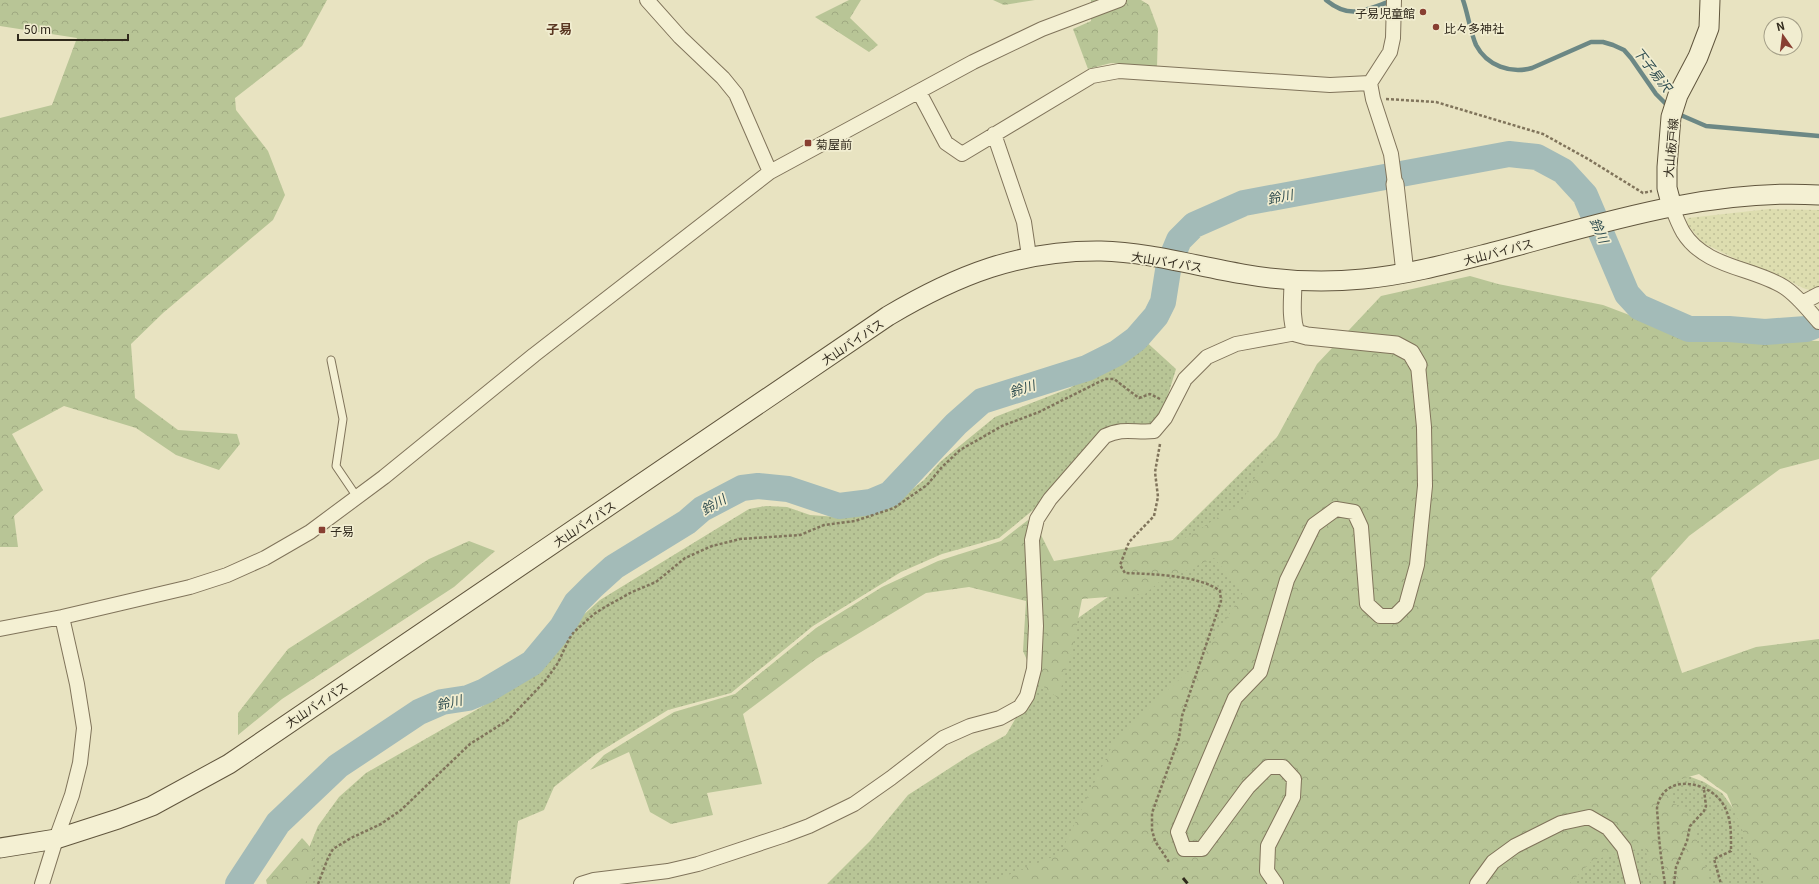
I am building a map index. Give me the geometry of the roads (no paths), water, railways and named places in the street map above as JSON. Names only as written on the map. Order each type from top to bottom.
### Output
[{"type":"main road","name":"大山板戸線","points":[[1672,207],[1667,188],[1671,117],[1678,95],[1698,57],[1709,28],[1710,0]]},
{"type":"main road","name":"大山バイパス","points":[[0,848],[56,839],[118,819],[152,806],[229,764],[888,316],[920,297],[982,269],[1030,256],[1062,252],[1103,251],[1147,257],[1246,275],[1293,281],[1363,279],[1432,268],[1561,234],[1688,203],[1738,197],[1792,194],[1819,195]]},
{"type":"street","points":[[647,0],[680,37],[723,78],[736,94],[770,172]]},
{"type":"street","points":[[0,629],[62,617],[190,587],[228,575],[265,558],[310,532],[384,478],[534,355],[770,172],[973,62],[1042,29],[1119,0]]},
{"type":"street","points":[[1394,5],[1393,38],[1390,52],[1370,83],[1373,99],[1391,154],[1406,273]]},
{"type":"street","points":[[919,92],[946,143],[962,154],[1092,76],[1119,71],[1330,85],[1370,83]]},
{"type":"street","points":[[994,134],[1024,222],[1030,256]]},
{"type":"street","points":[[1672,207],[1683,232],[1692,244],[1705,254],[1722,263],[1767,278],[1786,288],[1819,322]]},
{"type":"street","points":[[1293,281],[1293,317],[1296,333]]},
{"type":"street","points":[[1804,306],[1819,294]]},
{"type":"street","points":[[581,884],[594,880],[668,871],[705,861],[803,828],[854,804],[943,738],[970,726],[1000,718],[1020,707],[1026,696],[1034,668],[1036,626],[1032,540],[1037,519],[1050,499],[1104,436],[1115,431],[1154,431],[1165,418],[1185,378],[1207,357],[1236,344],[1296,333],[1307,336],[1396,346],[1411,353],[1418,364],[1424,427],[1425,486],[1417,564],[1406,606],[1395,616],[1380,616],[1368,604],[1361,527],[1354,512],[1336,509],[1314,525],[1287,580],[1260,672],[1235,698],[1178,832],[1184,848],[1202,849],[1248,787],[1268,767],[1283,767],[1294,779],[1293,797],[1268,846],[1267,871],[1276,884]]},
{"type":"street","points":[[42,884],[72,795],[80,764],[84,728],[77,684],[62,617]]},
{"type":"street","points":[[1477,884],[1493,862],[1515,846],[1561,823],[1589,817],[1608,828],[1624,848],[1633,884]]},
{"type":"lane","points":[[331,360],[343,419],[336,466],[357,497]]},
{"type":"waterway","name":"下子易沢","points":[[1326,0],[1343,10],[1350,11],[1365,10],[1391,1]]},
{"type":"waterway","name":"下子易沢","points":[[1463,0],[1476,45],[1486,58],[1500,67],[1524,70],[1532,68],[1591,42],[1603,42],[1624,50],[1656,94],[1669,107]]},
{"type":"waterway","name":"下子易沢","points":[[1676,113],[1706,126],[1819,136]]},
{"type":"waterway","name":"鈴川","points":[[238,884],[278,823],[338,766],[419,712],[442,702],[468,698],[485,691],[532,663],[562,627],[576,603],[593,586],[614,567],[687,522],[702,509],[742,488],[758,486],[788,489],[839,506],[871,502],[890,494],[956,424],[982,401],[1087,368],[1117,353],[1136,339],[1156,316],[1163,302],[1169,264],[1179,240],[1194,225],[1244,203],[1509,154],[1537,157],[1563,171],[1585,195],[1627,294],[1639,307],[1689,329],[1729,329],[1765,332],[1806,329],[1819,324]]},
{"type":"railway","points":[[1183,878],[1188,884]]},
{"type":"place","name":"子易児童館","points":[[1423,12]]},
{"type":"place","name":"比々多神社","points":[[1436,27]]},
{"type":"place","name":"菊屋前","points":[[808,143]]},
{"type":"place","name":"子易","points":[[322,530]]},
{"type":"district","name":"子易","points":[[559,28]]}]
